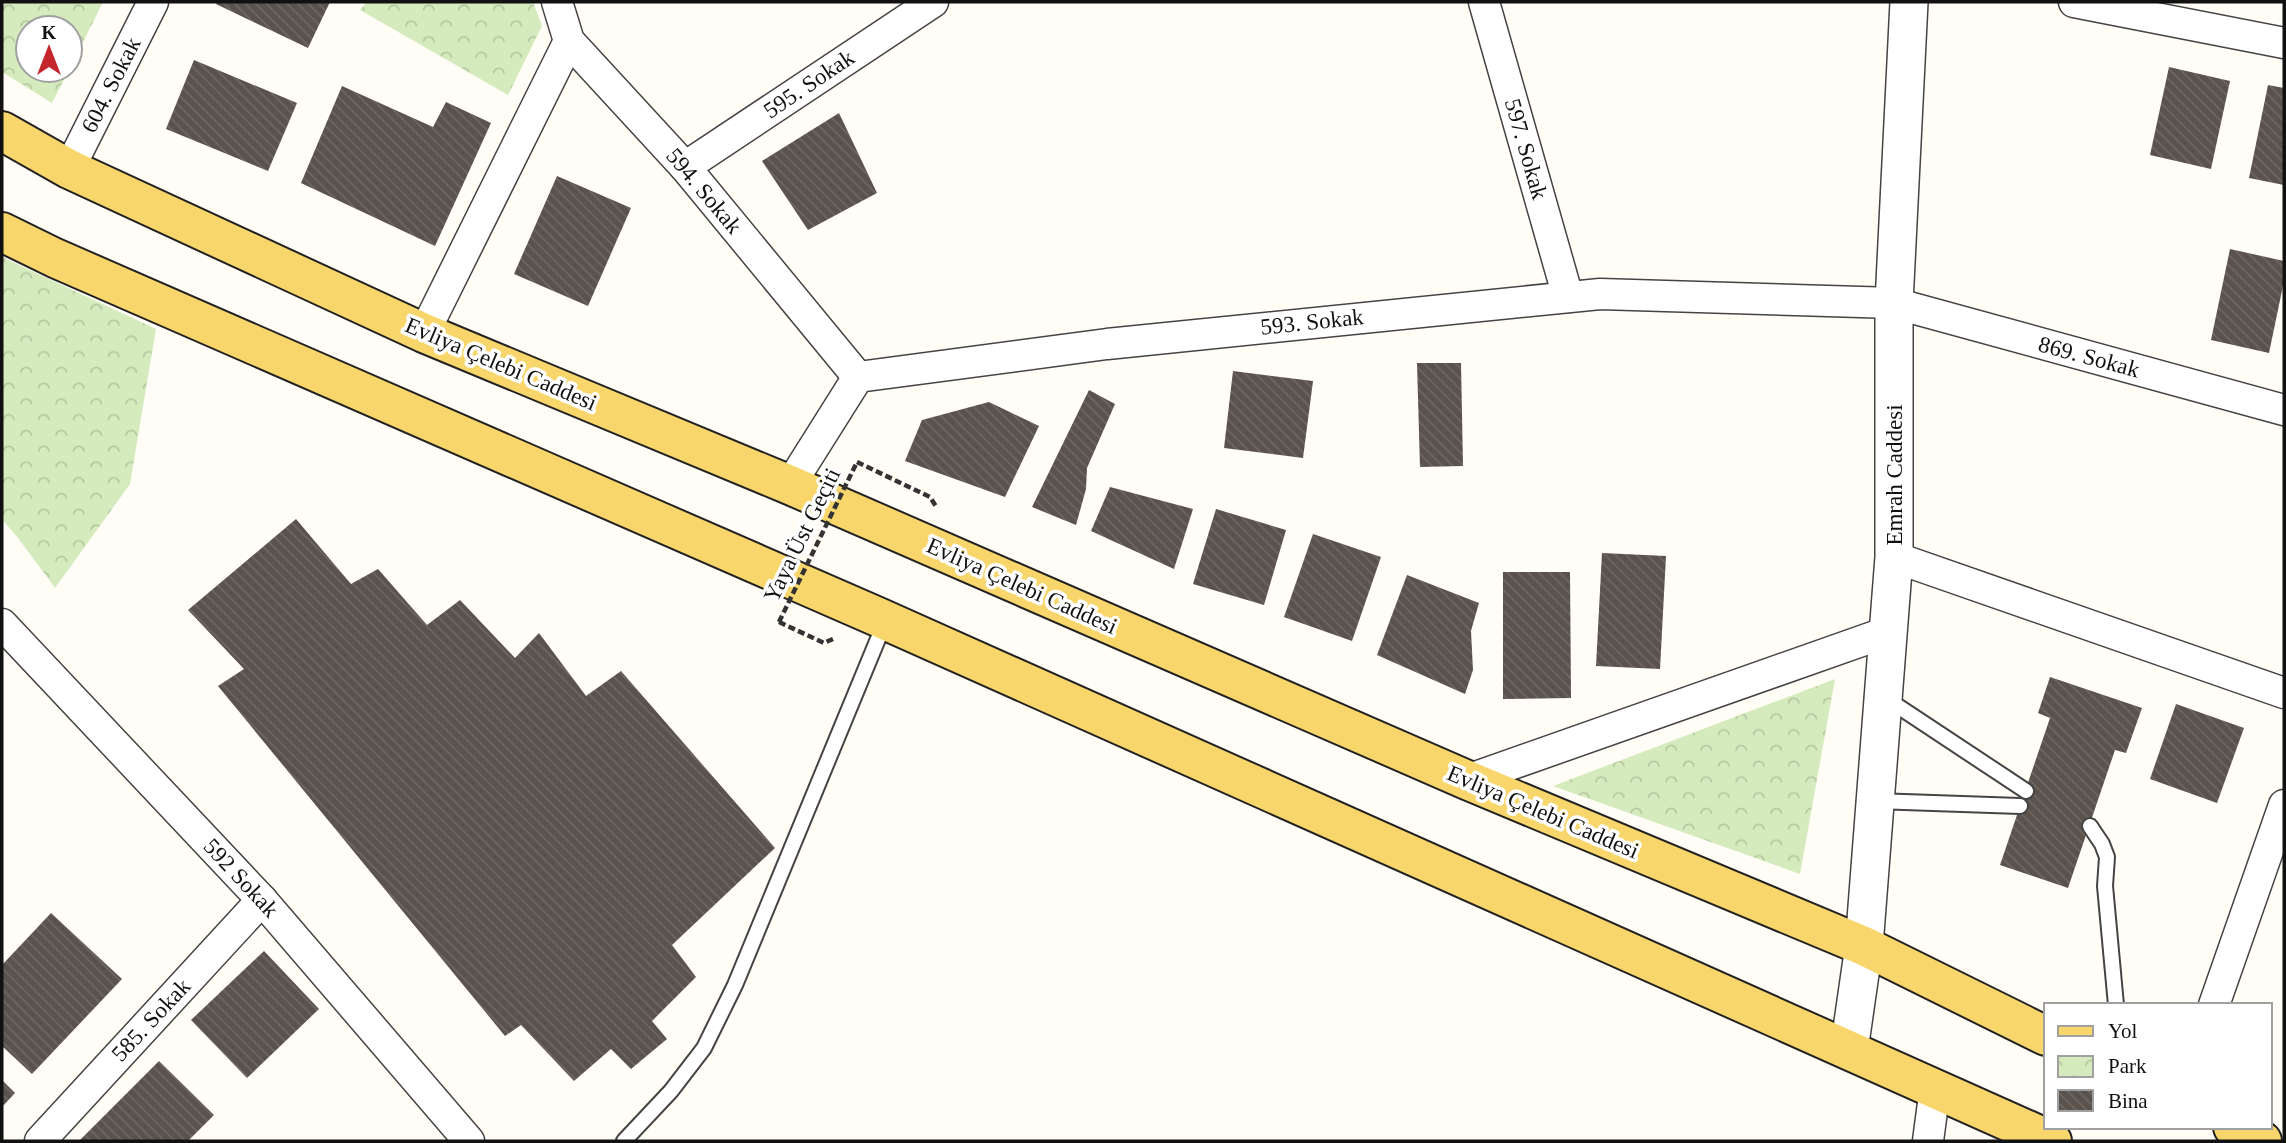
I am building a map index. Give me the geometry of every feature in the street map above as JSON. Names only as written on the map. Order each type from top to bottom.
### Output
[{"type":"main road","name":"Evliya Çelebi Caddesi","points":[[2,131],[69,169],[424,333],[790,485],[1466,780],[1864,947],[2044,1035]]},
{"type":"main road","points":[[2,232],[55,258],[886,621],[2052,1141]]},
{"type":"main road","points":[[2237,1129],[2262,1141]]},
{"type":"street","name":"604. Sokak","points":[[69,169],[153,2]]},
{"type":"street","name":"594. Sokak","points":[[557,2],[569,41],[685,167],[858,377]]},
{"type":"street","name":"595. Sokak","points":[[685,167],[933,2]]},
{"type":"street","name":"597. Sokak","points":[[1484,2],[1568,297]]},
{"type":"street","name":"Emrah Caddesi","points":[[1849,1050],[1864,947],[1894,557],[1894,303],[1909,2]]},
{"type":"street","points":[[2074,2],[2284,43]]},
{"type":"street","points":[[424,333],[569,41]]},
{"type":"street","name":"593. Sokak","points":[[858,377],[1107,344],[1600,294],[1894,303]]},
{"type":"street","name":"869. Sokak","points":[[1894,303],[2284,410]]},
{"type":"street","points":[[790,485],[858,377]]},
{"type":"street","points":[[1894,557],[2284,693]]},
{"type":"street","name":"592 Sokak","points":[[3,630],[262,900],[469,1141]]},
{"type":"street","points":[[1466,780],[1887,632]]},
{"type":"street","points":[[2215,1003],[2284,805]]},
{"type":"street","name":"585. Sokak","points":[[40,1141],[262,900]]},
{"type":"street","points":[[1928,1141],[1936,1088]]},
{"type":"lane","points":[[624,1141],[671,1091],[704,1048],[735,985],[886,621]]},
{"type":"lane","points":[[1882,696],[2026,791]]},
{"type":"lane","points":[[1875,801],[2020,806]]},
{"type":"lane","points":[[2090,826],[2107,857],[2105,886],[2116,1003]]},
{"type":"path","name":"Yaya Üst Geçiti","points":[[824,643],[779,622],[858,462],[930,498]]},
{"type":"green space","points":[[2,2],[103,2],[84,40],[84,14],[14,14],[14,79],[2,72]]},
{"type":"green space","points":[[367,2],[533,2],[542,26],[508,95],[360,10]]},
{"type":"green space","points":[[21,84],[62,84],[52,103]]},
{"type":"green space","points":[[2,257],[156,329],[130,484],[55,588],[2,519]]},
{"type":"green space","points":[[1835,679],[1800,874],[1553,786]]},
{"type":"building","points":[[330,2],[308,48],[216,4]]},
{"type":"building","points":[[194,60],[297,103],[268,171],[166,129]]},
{"type":"building","points":[[2169,67],[2230,81],[2211,169],[2150,155]]},
{"type":"building","points":[[2268,85],[2284,88],[2284,185],[2249,178]]},
{"type":"building","points":[[342,86],[433,127],[446,102],[491,123],[435,246],[301,183]]},
{"type":"building","points":[[839,113],[877,193],[808,230],[762,161]]},
{"type":"building","points":[[557,176],[631,208],[588,306],[514,274]]},
{"type":"building","points":[[2230,249],[2284,261],[2284,281],[2269,353],[2211,340]]},
{"type":"building","points":[[1417,363],[1461,363],[1463,466],[1420,467]]},
{"type":"building","points":[[1233,371],[1313,381],[1303,458],[1224,448]]},
{"type":"building","points":[[1089,390],[1115,404],[1087,468],[1086,489],[1076,525],[1032,507]]},
{"type":"building","points":[[989,402],[1039,426],[1005,497],[905,461],[922,420]]},
{"type":"building","points":[[1110,487],[1193,509],[1174,569],[1091,531]]},
{"type":"building","points":[[1216,509],[1286,530],[1264,605],[1193,584]]},
{"type":"building","points":[[296,519],[351,584],[378,569],[427,625],[460,600],[515,658],[539,633],[586,696],[621,671],[775,848],[672,945],[696,977],[652,1021],[667,1039],[631,1069],[611,1049],[574,1081],[521,1025],[505,1036],[218,686],[244,669],[188,610]]},
{"type":"building","points":[[1313,534],[1381,557],[1352,641],[1284,617]]},
{"type":"building","points":[[1602,553],[1666,556],[1660,669],[1596,666]]},
{"type":"building","points":[[1503,572],[1570,572],[1571,698],[1503,699]]},
{"type":"building","points":[[1407,575],[1479,603],[1471,631],[1473,670],[1465,694],[1377,655]]},
{"type":"building","points":[[2050,677],[2142,708],[2126,753],[2115,750],[2068,888],[2000,865],[2050,718],[2038,713]]},
{"type":"building","points":[[2176,704],[2244,728],[2217,803],[2150,779]]},
{"type":"building","points":[[51,913],[122,979],[32,1074],[2,1046],[2,965]]},
{"type":"building","points":[[264,951],[319,1009],[247,1078],[191,1020]]},
{"type":"building","points":[[159,1061],[214,1115],[188,1141],[79,1141]]},
{"type":"building","points":[[2,1080],[15,1093],[2,1107]]}]
